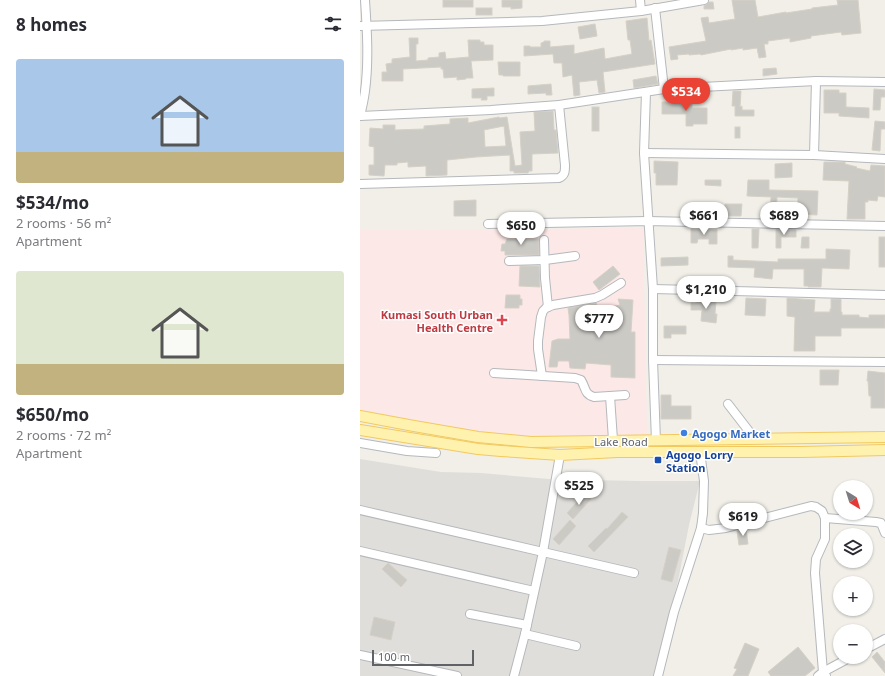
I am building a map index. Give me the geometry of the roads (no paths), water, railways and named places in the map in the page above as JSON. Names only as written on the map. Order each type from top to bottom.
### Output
[{"type":"main road","name":"Lake Road","points":[[360,416],[478,437],[532,442],[885,437]]},
{"type":"main road","name":"Lake Road","points":[[360,430],[478,449],[560,455],[617,452],[801,452],[885,450]]},
{"type":"street","points":[[365,0],[363,26],[367,71],[360,116],[491,110],[559,105],[664,89],[816,81],[885,82]]},
{"type":"street","points":[[640,0],[641,11]]},
{"type":"street","points":[[363,26],[542,21],[641,11],[704,0]]},
{"type":"street","points":[[655,8],[664,89]]},
{"type":"street","points":[[814,155],[816,81]]},
{"type":"street","points":[[646,92],[644,153],[653,289],[652,360],[656,441]]},
{"type":"street","points":[[360,184],[562,177],[565,172],[565,166],[559,105]]},
{"type":"street","points":[[644,153],[814,155],[885,159]]},
{"type":"street","points":[[488,224],[648,221],[885,226]]},
{"type":"street","points":[[544,240],[545,278],[548,307]]},
{"type":"street","points":[[508,261],[545,260],[575,256]]},
{"type":"street","points":[[542,376],[538,341],[543,311],[553,305],[595,298],[620,283]]},
{"type":"street","points":[[653,289],[885,295]]},
{"type":"street","points":[[652,360],[885,362]]},
{"type":"street","points":[[494,373],[578,378],[581,380],[586,393],[589,396],[625,395]]},
{"type":"street","points":[[610,396],[613,440]]},
{"type":"street","points":[[728,404],[755,439]]},
{"type":"street","points":[[360,443],[407,451],[436,453]]},
{"type":"street","points":[[658,676],[674,612],[701,528],[704,481],[700,452]]},
{"type":"street","points":[[514,676],[543,552],[560,455]]},
{"type":"street","points":[[701,528],[709,530],[726,528],[811,506],[820,509],[825,518],[824,539],[816,559],[814,572],[822,675],[840,664]]},
{"type":"street","points":[[360,510],[634,573]]},
{"type":"street","points":[[825,518],[882,523],[885,533]]},
{"type":"street","points":[[360,551],[534,591]]},
{"type":"street","points":[[470,614],[526,629],[576,646]]},
{"type":"street","points":[[873,645],[885,639]]},
{"type":"street","points":[[360,655],[457,676]]},
{"type":"place","name":"Kumasi South Urban Health Centre","points":[[502,320]]},
{"type":"place","name":"Agogo Market","points":[[684,433]]},
{"type":"place","name":"Agogo Lorry Station","points":[[658,460]]}]
